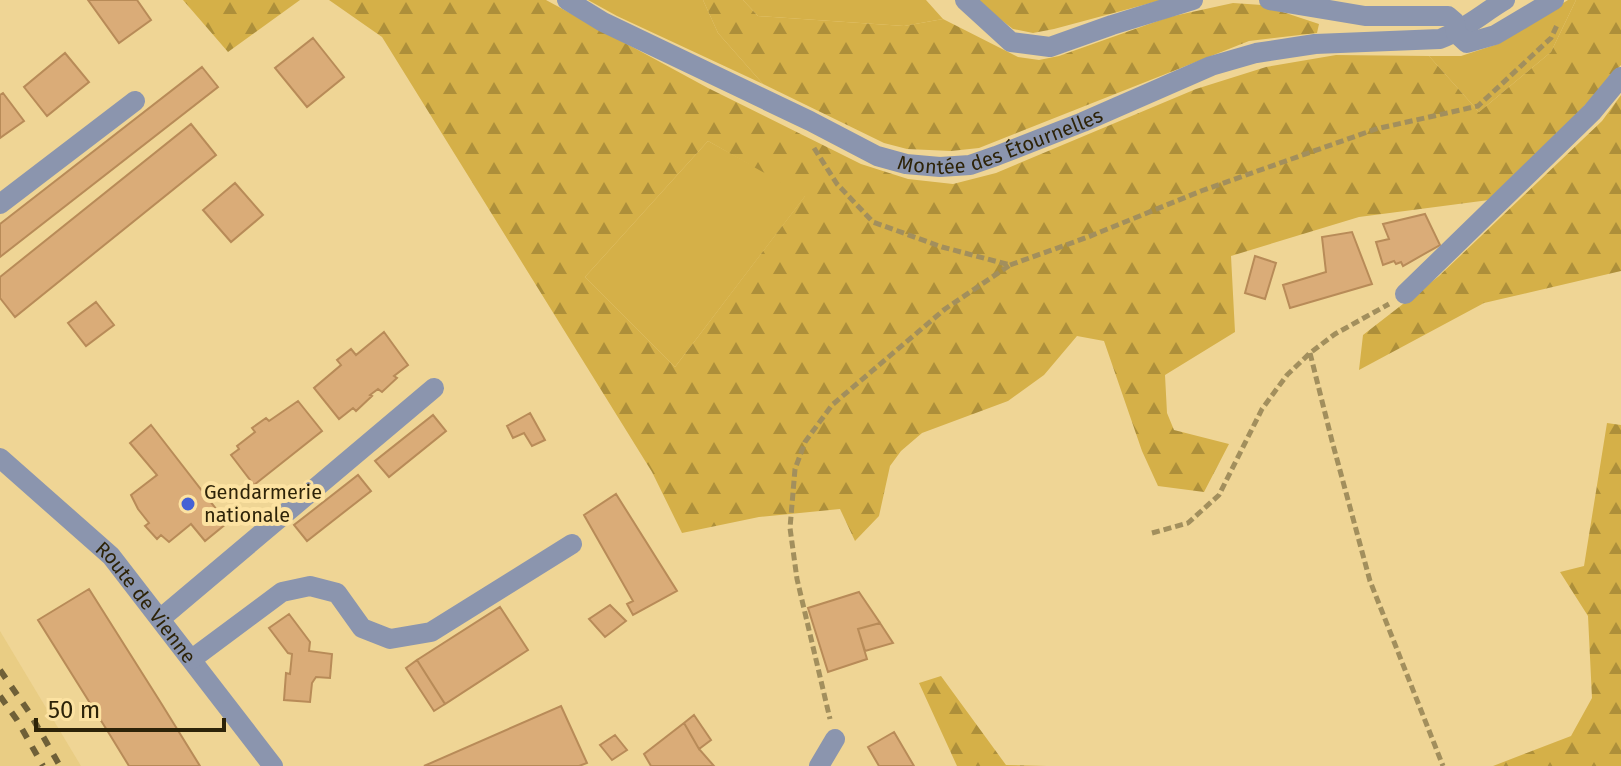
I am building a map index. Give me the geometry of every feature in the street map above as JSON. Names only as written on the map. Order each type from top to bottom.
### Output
[{"type":"street","name":"Montée des Étournelles","points":[[567,0],[603,22],[877,156],[906,164],[940,167],[970,165],[1083,122],[1211,66],[1256,53],[1315,44],[1440,39],[1456,33],[1505,0]]},
{"type":"street","points":[[965,0],[1011,42],[1050,47],[1193,0]]},
{"type":"street","points":[[1269,0],[1365,16],[1448,16],[1455,22],[1456,33],[1467,43],[1495,35],[1558,6]]},
{"type":"street","points":[[1405,294],[1592,112],[1621,77]]},
{"type":"street","points":[[0,204],[135,101]]},
{"type":"street","points":[[160,619],[434,388]]},
{"type":"street","name":"Route de Vienne","points":[[0,458],[111,556],[273,766]]},
{"type":"street","points":[[192,659],[282,592],[310,586],[337,593],[362,628],[390,639],[431,632],[572,544]]},
{"type":"street","points":[[819,766],[835,739]]},
{"type":"path","points":[[835,739],[797,579],[790,528],[795,469],[805,442],[832,405],[945,309],[1010,265],[1201,191],[1376,129],[1478,106],[1551,38],[1558,6]]},
{"type":"path","points":[[810,121],[814,148],[837,184],[873,222],[942,247],[1010,265]]},
{"type":"path","points":[[1152,533],[1188,523],[1219,495],[1262,409],[1287,375],[1310,353],[1335,334],[1405,294]]},
{"type":"path","points":[[1310,353],[1370,581],[1443,766]]},
{"type":"shaded area","points":[[0,631],[81,766],[0,766]]},
{"type":"green space","points":[[183,0],[300,0],[228,52]]},
{"type":"green space","points":[[329,0],[546,0],[708,88],[861,164],[908,179],[953,184],[996,173],[1196,89],[1266,67],[1336,55],[1429,56],[1479,112],[1551,52],[1576,0],[1621,0],[1621,65],[1568,124],[1489,200],[1359,217],[1231,256],[1235,332],[1165,375],[1167,413],[1174,430],[1229,444],[1204,492],[1158,486],[1142,451],[1104,341],[1077,336],[1044,375],[1008,401],[922,433],[901,451],[890,466],[879,516],[855,541],[840,509],[759,517],[682,533],[652,472],[382,37]],"holes":[[[708,141],[805,196],[675,367],[585,277]]]},
{"type":"green space","points":[[588,0],[703,0],[718,33],[763,84],[617,16]]},
{"type":"green space","points":[[703,0],[743,0],[758,16],[904,26],[943,19],[1018,57],[1039,60],[1059,56],[1169,17],[1233,3],[1262,5],[1319,24],[1317,33],[1249,41],[979,148],[951,151],[907,149],[884,143],[763,84],[718,33]]},
{"type":"green space","points":[[743,0],[926,0],[943,19],[904,26],[758,16]]},
{"type":"green space","points":[[975,0],[1162,0],[1033,33],[1013,29]]},
{"type":"green space","points":[[1568,0],[1576,0],[1551,52],[1479,112],[1429,56],[1461,56],[1498,44]]},
{"type":"green space","points":[[1621,95],[1621,271],[1484,303],[1359,370],[1363,335],[1439,276],[1602,121]]},
{"type":"green space","points":[[708,141],[806,195],[675,367],[585,277]]},
{"type":"green space","points":[[1607,423],[1621,425],[1621,766],[1493,766],[1571,736],[1592,698],[1588,616],[1560,572],[1584,566]]},
{"type":"green space","points":[[941,676],[1006,765],[1047,766],[957,766],[919,683]]},
{"type":"building","points":[[88,0],[137,0],[151,20],[119,43]]},
{"type":"building","points":[[313,38],[344,77],[307,107],[275,68]]},
{"type":"building","points":[[65,53],[89,82],[47,116],[24,87]]},
{"type":"building","points":[[202,67],[218,87],[0,257],[0,224]]},
{"type":"building","points":[[3,93],[24,121],[0,138],[0,95]]},
{"type":"building","points":[[191,124],[216,155],[15,317],[0,298],[0,277]]},
{"type":"building","points":[[235,183],[263,215],[231,242],[203,210]]},
{"type":"building","points":[[1425,214],[1440,245],[1403,266],[1401,262],[1396,264],[1394,261],[1383,265],[1376,242],[1389,239],[1383,224]]},
{"type":"building","points":[[1352,232],[1372,284],[1290,308],[1283,285],[1326,272],[1322,237]]},
{"type":"building","points":[[1255,256],[1276,263],[1265,299],[1245,293]]},
{"type":"building","points":[[96,302],[114,325],[86,346],[68,323]]},
{"type":"building","points":[[384,332],[408,365],[394,376],[397,378],[382,392],[378,389],[356,411],[353,408],[339,419],[314,388],[341,365],[337,360],[351,349],[356,355]]},
{"type":"building","points":[[298,401],[322,431],[254,485],[231,455],[255,432],[252,428],[266,418],[269,421]]},
{"type":"building","points":[[530,413],[545,440],[532,446],[524,433],[513,438],[507,426]]},
{"type":"building","points":[[433,415],[446,431],[389,477],[375,461]]},
{"type":"building","points":[[151,425],[227,523],[205,541],[191,524],[169,542],[161,535],[157,539],[145,526],[149,523],[131,495],[157,475],[130,443]]},
{"type":"building","points":[[358,475],[371,491],[307,541],[294,525]]},
{"type":"building","points":[[616,494],[677,591],[633,615],[627,604],[633,601],[584,515]]},
{"type":"building","points":[[89,589],[200,766],[129,766],[38,620]]},
{"type":"building","points":[[859,592],[880,623],[858,629],[867,659],[828,672],[808,608]]},
{"type":"building","points":[[610,605],[626,621],[605,637],[589,619]]},
{"type":"building","points":[[500,607],[528,650],[445,704],[417,660]]},
{"type":"building","points":[[289,614],[310,642],[309,651],[332,654],[330,678],[316,677],[312,683],[310,702],[284,700],[286,673],[290,674],[292,654],[269,628]]},
{"type":"building","points":[[880,623],[893,643],[865,651],[858,629]]},
{"type":"building","points":[[417,660],[445,704],[434,711],[406,668]]},
{"type":"building","points":[[561,706],[587,763],[579,766],[424,766]]},
{"type":"building","points":[[694,715],[711,740],[699,749],[684,723]]},
{"type":"building","points":[[684,723],[699,749],[714,766],[651,766],[644,754]]},
{"type":"building","points":[[894,732],[914,766],[879,766],[868,747]]},
{"type":"building","points":[[615,735],[627,750],[612,760],[600,745]]},
{"type":"railway","points":[[0,670],[60,766]]},
{"type":"railway","points":[[0,696],[43,766]]},
{"type":"place","name":"Gendarmerie nationale","points":[[188,504]]}]
